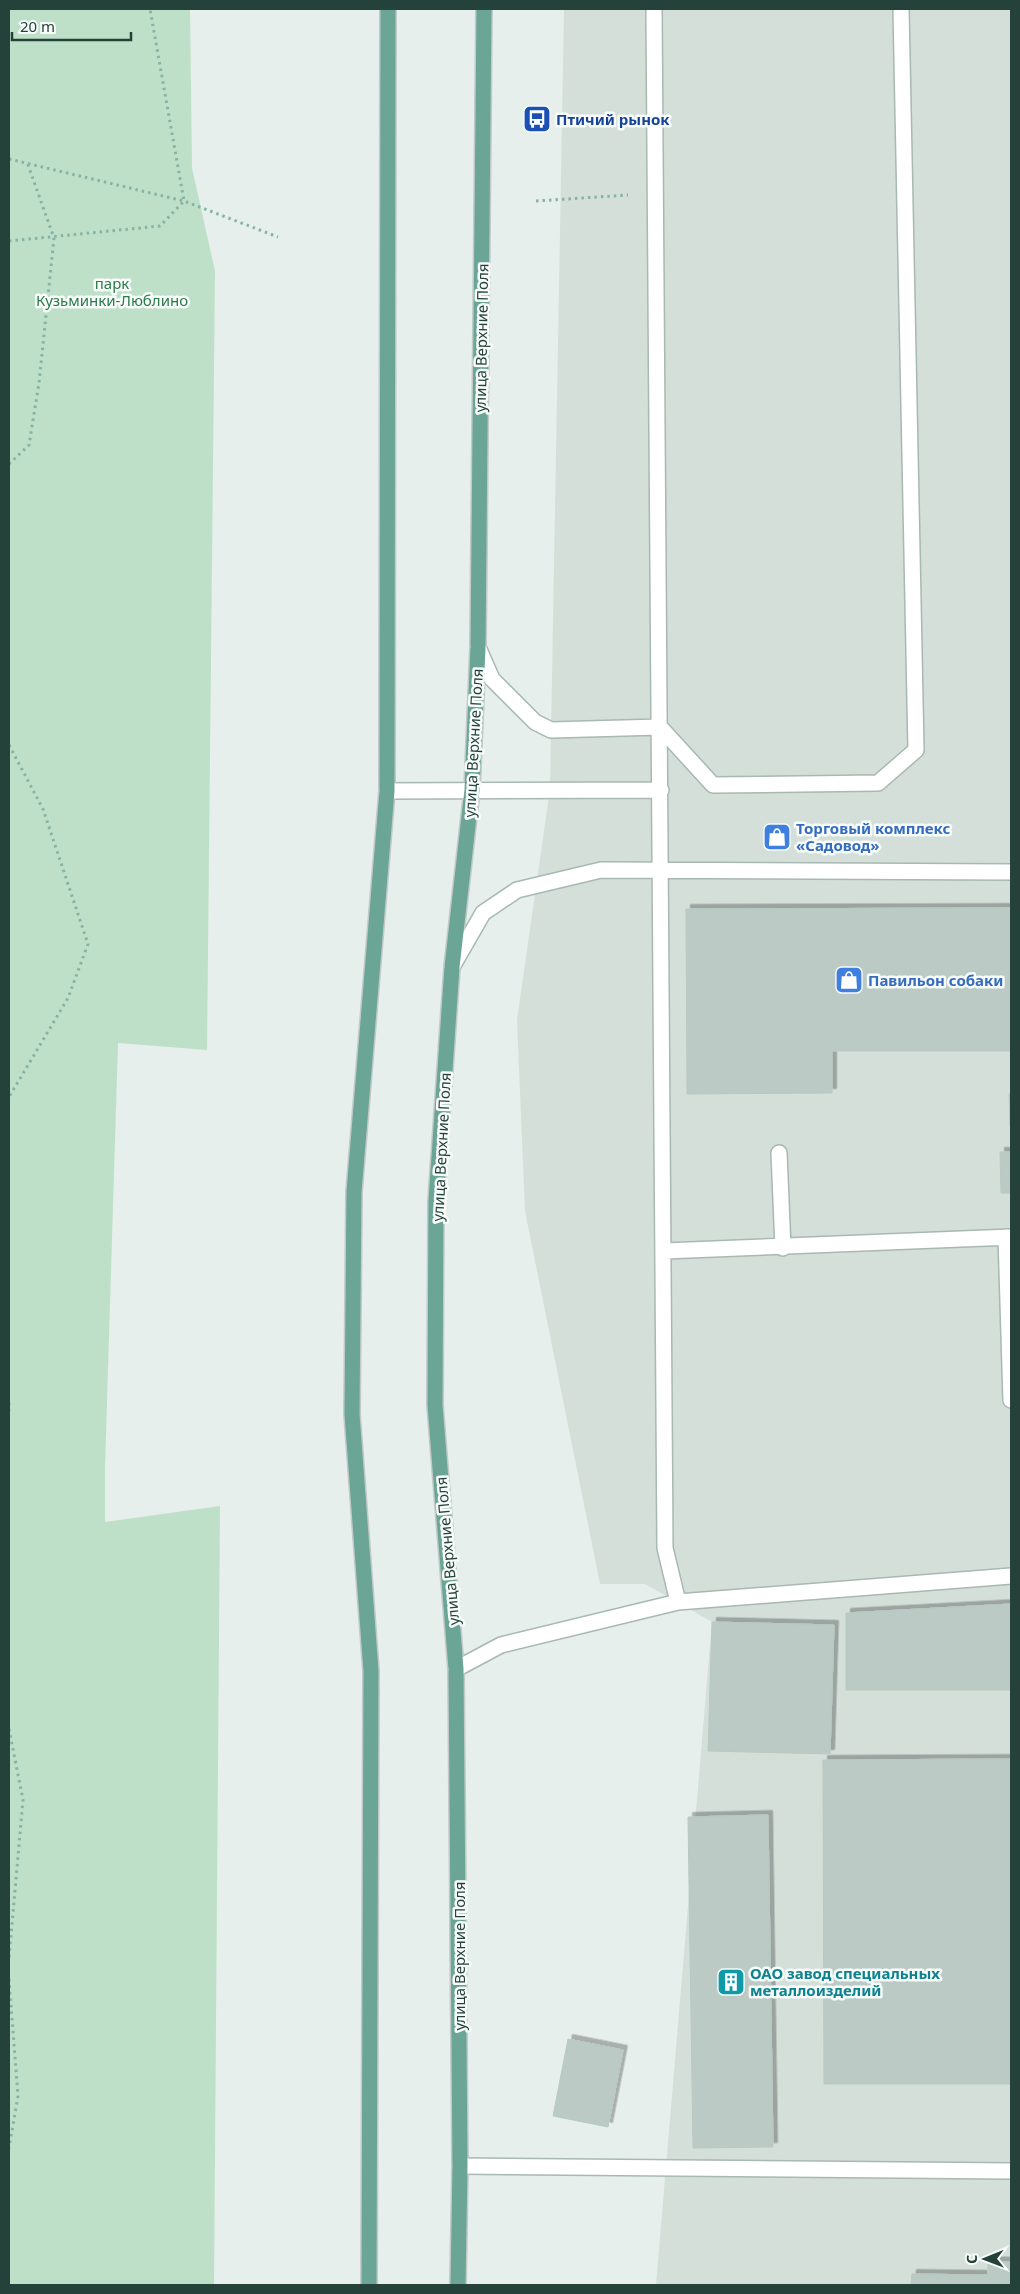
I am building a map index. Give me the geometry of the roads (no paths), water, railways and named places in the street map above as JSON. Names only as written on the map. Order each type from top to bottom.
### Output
[{"type":"main road","points":[[369,2285],[371,1671],[352,1414],[354,1192],[387,791],[388,9]]},
{"type":"main road","name":"улица Верхние Поля","points":[[458,2285],[460,2166],[456,1669],[435,1405],[436,1201],[452,967],[472,790],[478,646],[484,9]]},
{"type":"street","points":[[654,9],[665,1548],[678,1602]]},
{"type":"street","points":[[660,727],[712,786],[878,782],[916,750],[901,9]]},
{"type":"street","points":[[478,646],[492,679],[535,722],[551,730],[660,727]]},
{"type":"street","points":[[387,791],[472,790],[530,792],[550,789],[661,790]]},
{"type":"street","points":[[452,967],[483,913],[518,890],[601,870],[1011,872]]},
{"type":"street","points":[[779,1153],[783,1248]]},
{"type":"street","points":[[664,1251],[783,1248],[1009,1237],[1011,1400]]},
{"type":"street","points":[[456,1669],[501,1646],[678,1602],[1011,1576]]},
{"type":"street","points":[[460,2166],[1011,2171]]},
{"type":"place","name":"Птичий рынок","points":[[537,119]]},
{"type":"place","name":"Торговый комплекс «Садовод»","points":[[777,837]]},
{"type":"place","name":"Павильон собаки","points":[[849,980]]},
{"type":"place","name":"ОАО завод специальных металлоизделий","points":[[731,1982]]},
{"type":"park label","name":"парк Кузьминки-Люблино","points":[[112,292]]}]
